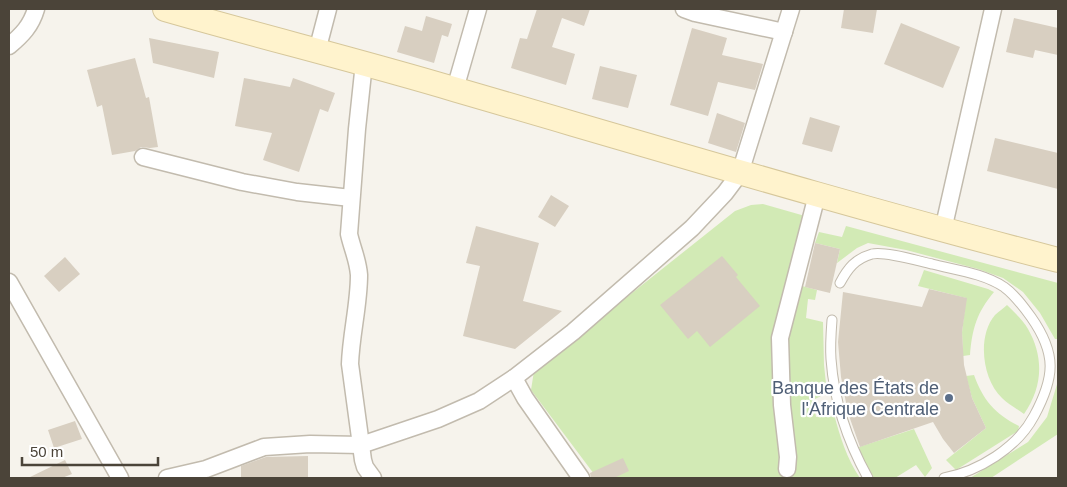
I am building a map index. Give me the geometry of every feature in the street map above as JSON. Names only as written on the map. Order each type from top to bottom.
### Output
[{"type":"street","points":[[9,46],[24,34],[33,19],[36,9]]},
{"type":"street","points":[[317,51],[328,9]]},
{"type":"street","points":[[455,89],[478,9]]},
{"type":"street","points":[[684,9],[784,32]]},
{"type":"street","points":[[167,478],[206,473],[264,447],[310,444],[361,445],[438,419],[479,401],[514,378],[572,332],[692,228],[725,193],[740,173],[791,9]]},
{"type":"street","points":[[943,230],[993,9]]},
{"type":"street","points":[[174,10],[455,89],[817,195],[1058,260]]},
{"type":"street","points":[[364,64],[349,234],[351,245],[357,258],[359,275],[358,301],[350,364],[365,467],[373,478]]},
{"type":"street","points":[[144,157],[242,182],[297,192],[351,198]]},
{"type":"street","points":[[787,469],[788,457],[782,405],[780,338],[817,195]]},
{"type":"street","points":[[9,282],[120,478]]},
{"type":"street","points":[[514,378],[582,478]]},
{"type":"lane","points":[[840,284],[848,268],[859,259],[874,253],[904,257],[985,278],[1004,287],[1021,302],[1054,352],[1044,396],[1029,424],[1015,443],[970,471],[944,478]]},
{"type":"lane","points":[[832,320],[831,359],[836,391],[845,428],[854,452],[868,478]]},
{"type":"green space","points":[[763,204],[805,216],[771,340],[772,369],[787,365],[789,337],[802,286],[817,290],[815,300],[808,299],[806,318],[823,322],[827,393],[813,400],[816,417],[834,414],[844,448],[860,478],[597,478],[531,390],[534,371],[735,211],[751,205]]},
{"type":"green space","points":[[846,226],[1058,283],[1058,339],[1055,339],[1040,313],[1023,292],[1003,278],[978,269],[906,250],[868,243],[857,248],[837,263],[840,249],[815,243],[819,232],[842,237]]},
{"type":"green space","points":[[924,270],[994,292],[976,321],[970,355],[963,356],[962,332],[966,298],[918,286]]},
{"type":"green space","points":[[1007,305],[1028,329],[1037,350],[1039,361],[1038,383],[1024,414],[1004,400],[995,390],[986,369],[984,357],[984,345],[989,324],[995,315]]},
{"type":"green space","points":[[974,375],[981,392],[991,405],[1003,416],[1019,426],[1018,431],[956,470],[946,460],[986,428],[972,398],[966,376]]},
{"type":"green space","points":[[1058,381],[1058,434],[991,478],[970,478],[1028,442],[1047,417]]},
{"type":"green space","points":[[914,429],[932,468],[925,477],[916,465],[895,478],[874,478],[862,457],[859,447]]},
{"type":"building","points":[[537,9],[590,9],[584,26],[562,18],[552,47],[575,54],[566,85],[511,68],[520,38],[527,39]]},
{"type":"building","points":[[844,9],[877,9],[873,33],[841,28]]},
{"type":"building","points":[[426,16],[452,24],[448,37],[442,35],[434,63],[397,52],[405,26],[422,31]]},
{"type":"building","points":[[1014,18],[1058,28],[1058,55],[1035,50],[1033,58],[1006,52]]},
{"type":"building","points":[[901,23],[960,47],[943,88],[884,64]]},
{"type":"building","points":[[692,28],[727,38],[722,55],[763,64],[755,90],[718,82],[708,116],[670,105]]},
{"type":"building","points":[[149,38],[219,52],[214,78],[153,63]]},
{"type":"building","points":[[135,58],[146,98],[149,97],[158,147],[141,147],[135,151],[112,155],[102,105],[97,107],[87,70]]},
{"type":"building","points":[[600,66],[637,75],[628,108],[592,99]]},
{"type":"building","points":[[244,78],[290,87],[293,78],[335,93],[328,112],[320,109],[299,172],[263,160],[272,133],[235,126]]},
{"type":"building","points":[[717,113],[745,123],[736,152],[708,143]]},
{"type":"building","points":[[810,117],[840,126],[832,152],[802,144]]},
{"type":"building","points":[[995,138],[1058,153],[1058,189],[987,171]]},
{"type":"building","points":[[551,195],[569,206],[555,227],[538,217]]},
{"type":"building","points":[[476,226],[539,243],[523,301],[562,311],[515,349],[463,336],[480,266],[466,263]]},
{"type":"building","points":[[815,243],[840,249],[830,293],[805,287]]},
{"type":"building","points":[[722,256],[738,275],[736,277],[760,306],[710,347],[697,331],[688,339],[660,305]]},
{"type":"building","points":[[65,257],[80,274],[59,292],[44,276]]},
{"type":"building","points":[[929,289],[967,298],[962,332],[964,365],[972,398],[986,428],[954,453],[933,422],[860,447],[848,413],[841,377],[838,342],[843,292],[922,307]]},
{"type":"building","points":[[75,421],[82,439],[54,448],[48,430]]},
{"type":"building","points":[[308,456],[308,478],[241,478],[241,466],[266,457]]},
{"type":"building","points":[[623,458],[629,471],[614,478],[591,478],[590,473]]},
{"type":"building","points":[[65,460],[72,474],[62,478],[28,478]]},
{"type":"place","name":"Banque des États de l'Afrique Centrale","points":[[949,398]]}]
